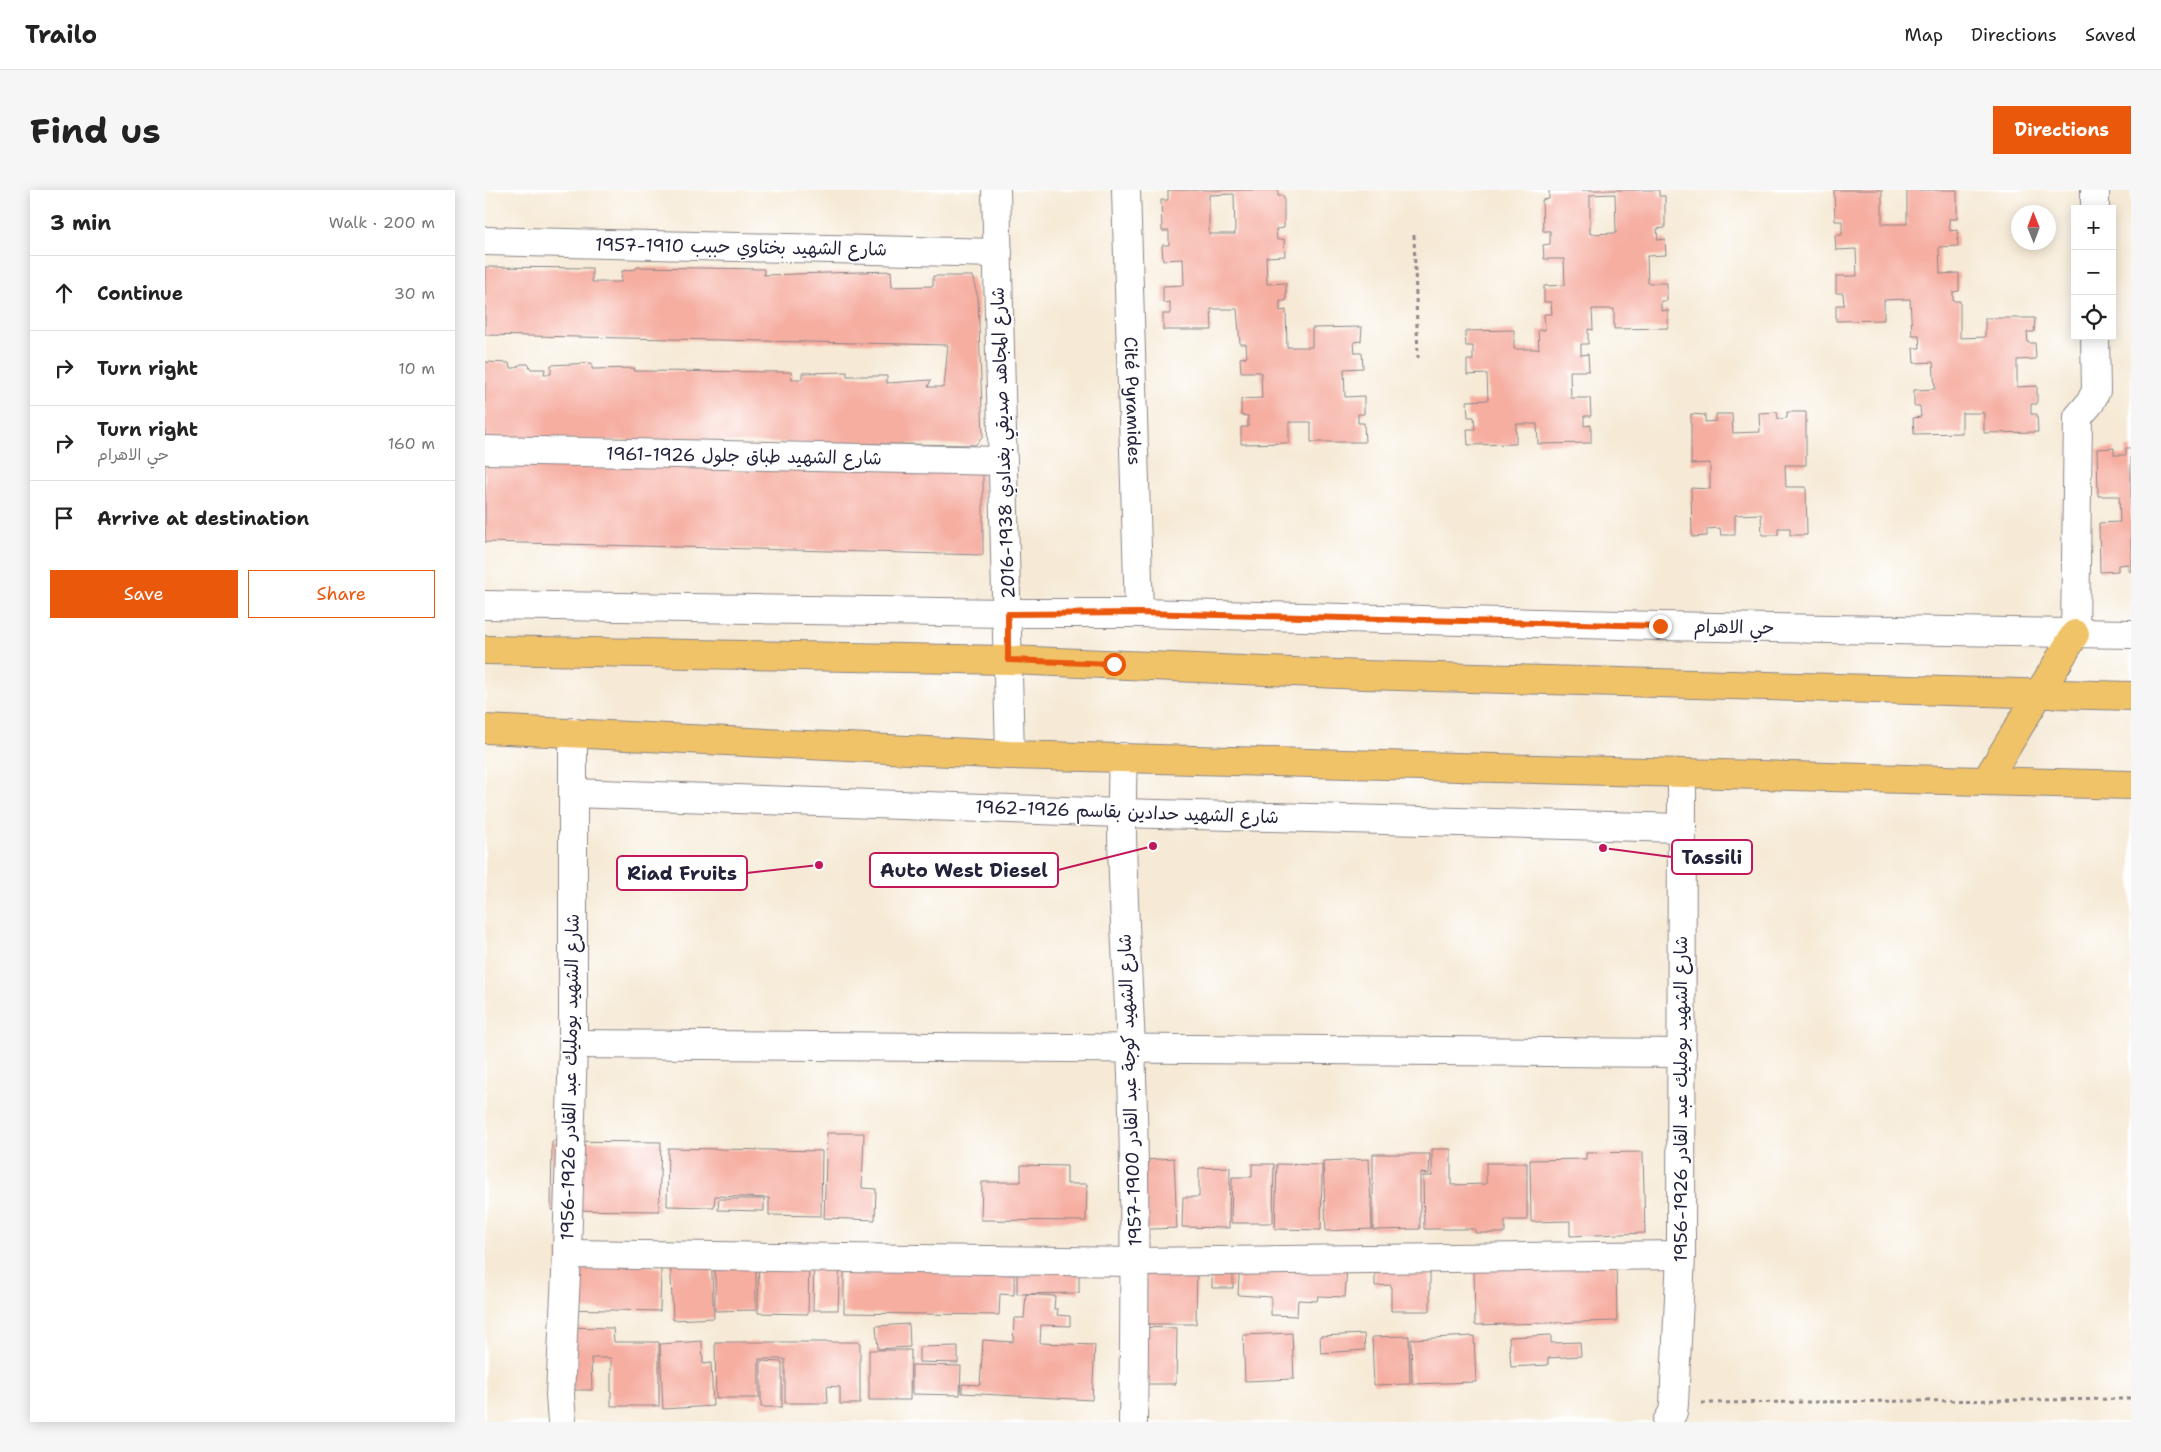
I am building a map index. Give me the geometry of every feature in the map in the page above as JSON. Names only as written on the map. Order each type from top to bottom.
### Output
[{"type":"main road","points":[[1986,781],[2075,634]]},
{"type":"main road","points":[[485,650],[1008,660],[1373,675],[2131,696]]},
{"type":"main road","points":[[485,729],[1010,755],[1435,768],[2131,785]]},
{"type":"street","name":"شارع المجاهد صديقي بغدادي 1938-2016","points":[[996,190],[1010,755]]},
{"type":"street","name":"Cité Pyramides","points":[[1127,190],[1139,613]]},
{"type":"street","points":[[2095,190],[2095,205]]},
{"type":"street","name":"شارع الشهيد بختاوي حببب 1910-1957","points":[[485,241],[997,253]]},
{"type":"street","points":[[2075,634],[2078,417],[2090,403],[2096,392],[2095,340]]},
{"type":"street","name":"شارع الشهيد طباق جلول 1926-1961","points":[[485,450],[1003,461]]},
{"type":"street","name":"حي الاهرام","points":[[485,605],[1008,614],[1139,613],[2131,634]]},
{"type":"street","name":"شارع الشهيد بومليك عبد القادر 1926-1956","points":[[562,1422],[560,1395],[567,1254],[573,1044],[573,732]]},
{"type":"street","name":"شارع الشهيد كوجة عبد القادر 1900-1957","points":[[1123,757],[1121,813],[1131,1050],[1135,1262],[1133,1422]]},
{"type":"street","name":"شارع الشهيد بومليك عبد القادر 1926-1956","points":[[1671,1413],[1681,1255],[1682,774]]},
{"type":"street","name":"شارع الشهيد حدادين بقاسم 1926-1962","points":[[573,793],[1121,813],[1682,828]]},
{"type":"street","points":[[573,1044],[1682,1053]]},
{"type":"street","points":[[567,1254],[1135,1262],[1681,1255]]},
{"type":"path","points":[[1414,235],[1418,358]]},
{"type":"path","points":[[1671,1413],[2131,1399]]},
{"type":"building","points":[[1168,190],[1278,190],[1278,196],[1284,196],[1284,228],[1276,229],[1277,240],[1284,239],[1285,256],[1266,257],[1267,284],[1286,283],[1286,301],[1280,301],[1280,311],[1286,310],[1287,347],[1312,347],[1312,328],[1362,327],[1361,341],[1354,342],[1355,353],[1362,353],[1363,368],[1344,369],[1345,397],[1364,396],[1364,414],[1358,414],[1358,423],[1364,423],[1365,442],[1311,442],[1311,422],[1289,422],[1289,443],[1241,444],[1241,427],[1248,427],[1248,416],[1241,415],[1241,399],[1262,398],[1261,372],[1241,372],[1240,358],[1247,357],[1246,344],[1240,344],[1237,309],[1211,309],[1212,330],[1163,330],[1163,314],[1170,314],[1170,302],[1163,303],[1163,286],[1184,285],[1183,259],[1163,260],[1162,245],[1169,245],[1169,231],[1162,231],[1161,200],[1168,200]],"holes":[[[1234,194],[1235,234],[1209,234],[1209,195]]]},
{"type":"building","points":[[1549,190],[1659,190],[1659,196],[1665,196],[1665,228],[1657,229],[1658,240],[1665,239],[1666,255],[1647,256],[1648,283],[1667,283],[1667,301],[1661,301],[1661,311],[1668,310],[1668,328],[1614,329],[1614,309],[1592,309],[1593,330],[1588,329],[1588,344],[1581,344],[1581,355],[1588,354],[1589,371],[1570,371],[1571,398],[1590,398],[1591,416],[1584,416],[1584,426],[1591,425],[1591,443],[1538,444],[1537,424],[1516,424],[1516,444],[1468,445],[1467,429],[1475,429],[1474,417],[1468,417],[1467,401],[1488,400],[1487,374],[1467,375],[1467,360],[1473,360],[1473,346],[1466,346],[1465,331],[1514,330],[1514,349],[1539,349],[1538,330],[1545,330],[1544,314],[1552,314],[1551,302],[1544,302],[1544,286],[1565,285],[1564,259],[1544,259],[1543,245],[1550,244],[1550,231],[1543,231],[1542,200],[1549,199]],"holes":[[[1615,194],[1616,233],[1590,234],[1590,195]]]},
{"type":"building","points":[[1834,190],[1882,190],[1882,224],[1907,224],[1907,190],[1957,190],[1957,219],[1949,219],[1950,231],[1957,230],[1958,246],[1939,247],[1940,274],[1959,273],[1959,291],[1953,292],[1953,301],[1960,301],[1960,338],[1985,337],[1985,318],[2035,318],[2034,332],[2027,332],[2028,343],[2035,343],[2036,359],[2017,360],[2017,387],[2037,386],[2037,404],[2031,404],[2031,414],[2037,414],[2038,432],[1984,433],[1984,413],[1962,413],[1962,433],[1914,434],[1913,418],[1921,417],[1920,406],[1914,406],[1914,390],[1935,389],[1933,362],[1914,363],[1913,348],[1920,348],[1919,335],[1912,335],[1910,299],[1884,300],[1884,320],[1836,321],[1836,305],[1844,305],[1843,293],[1836,293],[1836,276],[1857,276],[1856,249],[1836,250],[1835,235],[1842,235],[1842,221],[1835,221]]},
{"type":"building","points":[[485,267],[592,268],[592,282],[621,282],[622,271],[636,269],[637,267],[764,269],[764,275],[891,271],[892,287],[933,286],[933,276],[972,276],[978,297],[983,437],[975,445],[485,439],[485,362],[509,363],[510,368],[515,368],[521,364],[528,364],[531,369],[545,369],[544,374],[551,374],[551,365],[592,363],[592,369],[635,368],[634,371],[791,372],[792,379],[802,379],[802,373],[847,372],[847,376],[887,376],[887,383],[931,380],[928,387],[944,387],[948,345],[485,335]]},
{"type":"building","points":[[1777,412],[1778,419],[1787,418],[1787,412],[1806,412],[1806,465],[1785,465],[1786,487],[1806,487],[1807,535],[1790,535],[1790,528],[1778,528],[1778,535],[1762,535],[1761,514],[1735,515],[1735,535],[1721,535],[1720,528],[1707,529],[1707,536],[1692,537],[1691,488],[1710,489],[1710,463],[1691,464],[1691,414],[1705,415],[1705,422],[1716,421],[1716,414],[1732,414],[1733,433],[1760,432],[1759,413]]},
{"type":"building","points":[[2114,448],[2114,455],[2126,455],[2126,448],[2131,448],[2131,571],[2128,571],[2128,564],[2118,565],[2118,571],[2100,572],[2099,523],[2120,522],[2119,496],[2098,496],[2097,449]]},
{"type":"building","points":[[485,457],[983,470],[983,555],[485,542]]},
{"type":"building","points":[[827,1133],[864,1133],[862,1188],[876,1189],[875,1220],[824,1218]]},
{"type":"building","points":[[552,1141],[661,1142],[659,1211],[551,1210]]},
{"type":"building","points":[[668,1148],[822,1151],[821,1216],[769,1215],[769,1198],[715,1196],[714,1207],[667,1206]]},
{"type":"building","points":[[1432,1149],[1451,1149],[1451,1185],[1486,1184],[1486,1163],[1527,1163],[1527,1220],[1505,1220],[1505,1233],[1475,1233],[1475,1229],[1424,1229],[1423,1176],[1432,1176]]},
{"type":"building","points":[[1643,1152],[1645,1233],[1570,1236],[1570,1221],[1531,1222],[1530,1160],[1586,1159],[1586,1153]]},
{"type":"building","points":[[1373,1154],[1430,1154],[1429,1174],[1420,1173],[1420,1229],[1373,1230]]},
{"type":"building","points":[[1174,1158],[1177,1228],[1128,1230],[1145,1160]]},
{"type":"building","points":[[1369,1159],[1372,1229],[1326,1231],[1323,1161]]},
{"type":"building","points":[[1252,1164],[1274,1164],[1273,1223],[1231,1223],[1232,1177],[1252,1177]]},
{"type":"building","points":[[1277,1164],[1322,1165],[1321,1230],[1275,1229]]},
{"type":"building","points":[[1021,1165],[1067,1166],[1067,1184],[1087,1184],[1086,1221],[981,1220],[982,1182],[1021,1182]]},
{"type":"building","points":[[1230,1167],[1229,1228],[1182,1227],[1183,1197],[1199,1197],[1199,1168]]},
{"type":"building","points":[[719,1199],[764,1199],[764,1211],[718,1210]]},
{"type":"building","points":[[557,1251],[661,1268],[660,1311],[556,1309]]},
{"type":"building","points":[[759,1252],[809,1253],[808,1314],[758,1313]]},
{"type":"building","points":[[756,1253],[756,1310],[715,1311],[715,1254]]},
{"type":"building","points":[[711,1255],[714,1318],[673,1320],[670,1257]]},
{"type":"building","points":[[844,1256],[994,1257],[994,1274],[1014,1275],[1014,1295],[1000,1294],[999,1315],[844,1313]]},
{"type":"building","points":[[814,1257],[840,1257],[838,1310],[813,1310]]},
{"type":"building","points":[[1240,1259],[1347,1265],[1345,1297],[1318,1296],[1317,1301],[1298,1300],[1297,1316],[1271,1315],[1271,1297],[1238,1295]]},
{"type":"building","points":[[1079,1260],[1079,1293],[1017,1294],[1017,1261]]},
{"type":"building","points":[[1143,1261],[1197,1262],[1196,1324],[1123,1324]]},
{"type":"building","points":[[1616,1263],[1617,1321],[1475,1325],[1474,1266]]},
{"type":"building","points":[[1375,1266],[1430,1266],[1430,1311],[1391,1311],[1391,1285],[1375,1286]]},
{"type":"building","points":[[1212,1268],[1233,1268],[1233,1288],[1212,1288]]},
{"type":"building","points":[[1026,1294],[1055,1296],[1054,1309],[1058,1309],[1057,1315],[1070,1316],[1070,1326],[1041,1325],[1040,1343],[1095,1345],[1092,1400],[962,1393],[962,1384],[980,1385],[983,1340],[1013,1342],[1014,1318],[1024,1318]]},
{"type":"building","points":[[909,1324],[910,1347],[878,1349],[876,1326]]},
{"type":"building","points":[[554,1327],[613,1328],[614,1342],[659,1342],[659,1406],[611,1406],[611,1358],[591,1358],[592,1390],[571,1390]]},
{"type":"building","points":[[1122,1327],[1177,1328],[1176,1384],[1121,1384]]},
{"type":"building","points":[[1292,1333],[1294,1379],[1245,1381],[1243,1335]]},
{"type":"building","points":[[1364,1334],[1365,1350],[1321,1353],[1320,1336]]},
{"type":"building","points":[[1551,1335],[1551,1343],[1580,1342],[1581,1356],[1548,1358],[1548,1365],[1511,1367],[1509,1337]]},
{"type":"building","points":[[1409,1336],[1410,1384],[1374,1385],[1372,1337]]},
{"type":"building","points":[[1474,1336],[1476,1382],[1412,1384],[1411,1339]]},
{"type":"building","points":[[702,1341],[703,1364],[711,1363],[713,1406],[663,1409],[660,1344]]},
{"type":"building","points":[[715,1342],[860,1342],[860,1404],[840,1404],[840,1387],[827,1386],[828,1403],[785,1403],[785,1359],[759,1359],[759,1398],[716,1398]]},
{"type":"building","points":[[958,1346],[958,1363],[919,1362],[919,1347]]},
{"type":"building","points":[[869,1350],[911,1350],[910,1400],[869,1400]]},
{"type":"building","points":[[761,1361],[782,1362],[782,1407],[761,1407]]},
{"type":"building","points":[[912,1365],[961,1366],[960,1395],[912,1394]]},
{"type":"place","name":"Auto West Diesel","points":[[1153,846]]},
{"type":"place","name":"Tassili","points":[[1603,848]]},
{"type":"place","name":"Riad Fruits","points":[[819,865]]},
{"type":"route","points":[[1114,664],[1008,660],[1008,614],[1139,613],[1660,626]]}]
